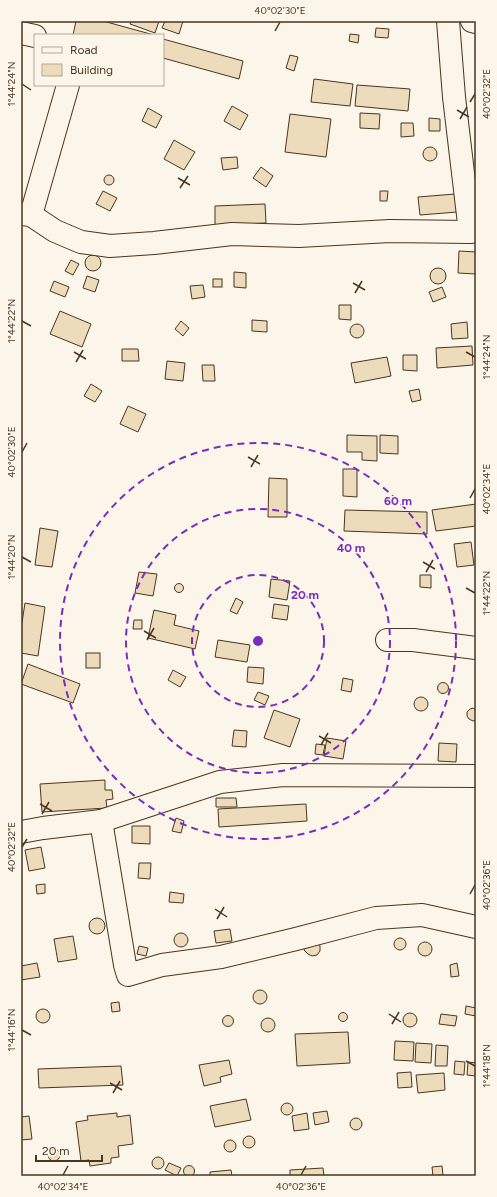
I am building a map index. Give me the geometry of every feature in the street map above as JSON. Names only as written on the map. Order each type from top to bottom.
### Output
[{"type":"street","points":[[68,86],[26,215],[55,231],[81,242],[110,246],[154,243],[232,234],[300,236],[390,231],[473,232],[454,97],[448,21]]},
{"type":"street","points":[[472,21],[476,22]]},
{"type":"street","points":[[21,34],[34,36]]},
{"type":"street","points":[[387,640],[414,640],[476,648]]},
{"type":"street","points":[[21,832],[101,821],[220,782],[282,775],[476,776]]},
{"type":"street","points":[[101,821],[124,960],[128,975],[162,964],[221,957],[376,918],[422,915],[476,927]]},
{"type":"building","points":[[76,21],[103,21],[150,34],[73,34]]},
{"type":"building","points":[[131,21],[159,21],[155,33],[130,24]]},
{"type":"building","points":[[165,21],[183,21],[179,34],[162,28]]},
{"type":"building","points":[[376,28],[389,29],[388,38],[375,37]]},
{"type":"building","points":[[350,34],[359,35],[358,43],[349,41]]},
{"type":"building","points":[[164,39],[243,61],[239,79],[164,58]]},
{"type":"building","points":[[290,55],[298,57],[294,71],[286,68]]},
{"type":"building","points":[[314,79],[353,84],[350,106],[311,102]]},
{"type":"building","points":[[357,85],[410,89],[408,111],[355,106]]},
{"type":"building","points":[[232,106],[248,115],[240,130],[224,121]]},
{"type":"building","points":[[148,108],[162,116],[156,128],[142,121]]},
{"type":"building","points":[[360,113],[380,114],[379,129],[360,128]]},
{"type":"building","points":[[290,114],[331,119],[326,157],[285,152]]},
{"type":"building","points":[[429,118],[440,119],[440,131],[429,131]]},
{"type":"building","points":[[401,123],[413,123],[414,136],[401,137]]},
{"type":"building","points":[[174,140],[195,152],[184,170],[164,159]]},
{"type":"building","points":[[427,147],[433,147],[437,151],[437,157],[433,161],[427,161],[423,157],[423,151]]},
{"type":"building","points":[[237,157],[238,168],[223,170],[221,158]]},
{"type":"building","points":[[261,167],[273,176],[266,187],[253,178]]},
{"type":"building","points":[[107,175],[111,175],[113,176],[113,184],[107,185],[104,182],[104,178]]},
{"type":"building","points":[[103,191],[117,198],[110,211],[96,204]]},
{"type":"building","points":[[380,191],[388,191],[387,201],[380,201]]},
{"type":"building","points":[[455,194],[457,212],[420,215],[418,197]]},
{"type":"building","points":[[265,204],[266,223],[215,225],[215,206]]},
{"type":"building","points":[[459,251],[476,252],[476,274],[458,273]]},
{"type":"building","points":[[93,255],[100,260],[101,263],[96,270],[93,271],[86,266],[85,263],[90,256]]},
{"type":"building","points":[[71,260],[79,264],[73,275],[65,271]]},
{"type":"building","points":[[435,268],[441,268],[446,273],[444,282],[441,284],[435,284],[430,279],[430,273]]},
{"type":"building","points":[[234,272],[246,273],[246,288],[234,287]]},
{"type":"building","points":[[87,276],[99,280],[95,292],[83,288]]},
{"type":"building","points":[[213,279],[222,279],[222,287],[213,287]]},
{"type":"building","points":[[54,281],[69,287],[65,297],[50,291]]},
{"type":"building","points":[[203,285],[205,297],[192,299],[190,286]]},
{"type":"building","points":[[442,287],[446,297],[433,302],[429,292]]},
{"type":"building","points":[[339,305],[351,305],[351,320],[339,319]]},
{"type":"building","points":[[60,311],[91,324],[82,347],[50,334]]},
{"type":"building","points":[[252,320],[267,321],[267,332],[252,331]]},
{"type":"building","points":[[181,321],[189,328],[183,336],[175,329]]},
{"type":"building","points":[[467,322],[468,338],[452,339],[451,324]]},
{"type":"building","points":[[354,324],[360,324],[364,328],[364,334],[360,338],[354,338],[350,334],[350,328]]},
{"type":"building","points":[[472,346],[473,365],[437,368],[436,348]]},
{"type":"building","points":[[122,349],[138,349],[139,361],[122,361]]},
{"type":"building","points":[[403,355],[417,355],[417,371],[403,370]]},
{"type":"building","points":[[387,357],[391,376],[355,383],[351,363]]},
{"type":"building","points":[[167,361],[185,363],[183,381],[165,379]]},
{"type":"building","points":[[202,365],[214,365],[215,381],[203,381]]},
{"type":"building","points":[[91,384],[102,391],[95,402],[84,396]]},
{"type":"building","points":[[419,389],[421,400],[412,402],[409,391]]},
{"type":"building","points":[[128,406],[146,414],[138,432],[120,424]]},
{"type":"building","points":[[347,435],[377,436],[377,461],[362,460],[362,452],[347,452]]},
{"type":"building","points":[[380,435],[398,436],[398,454],[380,453]]},
{"type":"building","points":[[343,469],[357,469],[357,497],[343,496]]},
{"type":"building","points":[[269,478],[287,479],[287,517],[268,517]]},
{"type":"building","points":[[476,504],[476,526],[436,531],[432,510]]},
{"type":"building","points":[[345,510],[427,512],[427,534],[344,531]]},
{"type":"building","points":[[40,528],[58,531],[52,567],[35,565]]},
{"type":"building","points":[[471,542],[474,565],[457,567],[454,544]]},
{"type":"building","points":[[139,572],[157,574],[153,596],[135,593]]},
{"type":"building","points":[[420,575],[431,575],[431,588],[420,587]]},
{"type":"building","points":[[271,579],[290,581],[287,600],[269,597]]},
{"type":"building","points":[[179,583],[184,588],[179,593],[174,588]]},
{"type":"building","points":[[236,598],[243,602],[237,614],[230,611]]},
{"type":"building","points":[[25,603],[45,607],[38,656],[21,653],[21,629]]},
{"type":"building","points":[[274,604],[289,606],[287,620],[272,618]]},
{"type":"building","points":[[154,610],[176,615],[174,625],[199,631],[195,649],[148,638]]},
{"type":"building","points":[[134,620],[142,620],[142,629],[133,629]]},
{"type":"building","points":[[218,640],[250,645],[247,662],[215,657]]},
{"type":"building","points":[[86,653],[100,653],[100,668],[86,668]]},
{"type":"building","points":[[28,664],[80,684],[73,703],[21,684]]},
{"type":"building","points":[[248,667],[264,668],[263,684],[247,682]]},
{"type":"building","points":[[173,670],[186,677],[180,687],[168,680]]},
{"type":"building","points":[[343,678],[353,680],[351,692],[341,690]]},
{"type":"building","points":[[443,682],[447,684],[449,688],[447,692],[443,694],[439,692],[437,688],[439,684]]},
{"type":"building","points":[[258,692],[269,696],[265,705],[254,700]]},
{"type":"building","points":[[421,697],[426,699],[428,704],[426,709],[421,711],[416,709],[414,704],[416,699]]},
{"type":"building","points":[[473,708],[476,710],[476,720],[473,721],[467,716],[467,712]]},
{"type":"building","points":[[274,710],[300,719],[290,747],[264,738]]},
{"type":"building","points":[[234,730],[247,731],[246,747],[232,746]]},
{"type":"building","points":[[327,738],[346,741],[343,759],[324,756]]},
{"type":"building","points":[[439,743],[457,744],[456,762],[438,761]]},
{"type":"building","points":[[316,744],[325,745],[323,755],[315,754]]},
{"type":"building","points":[[105,780],[105,790],[112,790],[113,799],[106,800],[107,808],[42,812],[40,784]]},
{"type":"building","points":[[216,798],[236,798],[237,807],[216,807]]},
{"type":"building","points":[[306,804],[307,821],[219,827],[218,809]]},
{"type":"building","points":[[176,818],[184,821],[181,833],[172,831]]},
{"type":"building","points":[[132,826],[150,826],[150,844],[132,843]]},
{"type":"building","points":[[41,847],[45,868],[29,871],[25,850]]},
{"type":"building","points":[[139,863],[151,863],[150,879],[138,878]]},
{"type":"building","points":[[45,884],[45,893],[37,894],[36,885]]},
{"type":"building","points":[[170,892],[184,894],[183,903],[169,902]]},
{"type":"building","points":[[97,918],[104,923],[105,926],[100,933],[97,934],[90,929],[89,926],[94,919]]},
{"type":"building","points":[[230,929],[232,941],[216,943],[214,931]]},
{"type":"building","points":[[181,933],[186,935],[188,940],[186,945],[181,947],[176,945],[174,940],[176,935]]},
{"type":"building","points":[[73,936],[77,959],[58,962],[54,939]]},
{"type":"building","points":[[398,938],[402,938],[406,944],[402,950],[398,950],[394,946],[394,942]]},
{"type":"building","points":[[317,941],[320,946],[320,951],[317,955],[312,956],[304,950],[305,945]]},
{"type":"building","points":[[425,942],[430,944],[432,949],[430,954],[425,956],[420,954],[418,949],[420,944]]},
{"type":"building","points":[[139,946],[148,948],[146,956],[137,954]]},
{"type":"building","points":[[37,963],[40,977],[21,980],[21,966]]},
{"type":"building","points":[[457,963],[459,976],[451,977],[450,965]]},
{"type":"building","points":[[260,990],[265,992],[267,997],[265,1002],[260,1004],[255,1002],[253,997],[255,992]]},
{"type":"building","points":[[119,1002],[120,1011],[112,1012],[111,1003]]},
{"type":"building","points":[[466,1006],[476,1008],[476,1016],[465,1014]]},
{"type":"building","points":[[43,1009],[48,1011],[50,1016],[48,1021],[43,1023],[38,1021],[36,1016],[38,1011]]},
{"type":"building","points":[[341,1013],[345,1013],[347,1017],[345,1021],[341,1021],[339,1019],[339,1015]]},
{"type":"building","points":[[410,1013],[415,1015],[417,1020],[415,1025],[410,1027],[405,1025],[403,1020],[405,1015]]},
{"type":"building","points":[[441,1014],[457,1016],[455,1026],[439,1024]]},
{"type":"building","points":[[226,1016],[230,1016],[232,1017],[232,1025],[226,1026],[223,1023],[223,1019]]},
{"type":"building","points":[[268,1018],[273,1020],[275,1025],[273,1030],[268,1032],[263,1030],[261,1025],[263,1020]]},
{"type":"building","points":[[348,1032],[350,1063],[297,1066],[295,1034]]},
{"type":"building","points":[[395,1041],[414,1042],[413,1061],[394,1060]]},
{"type":"building","points":[[416,1043],[432,1044],[431,1063],[415,1062]]},
{"type":"building","points":[[436,1045],[448,1046],[447,1066],[435,1066]]},
{"type":"building","points":[[229,1060],[232,1074],[220,1077],[221,1082],[204,1086],[199,1065]]},
{"type":"building","points":[[455,1061],[465,1062],[464,1075],[454,1074]]},
{"type":"building","points":[[468,1062],[476,1063],[476,1076],[467,1075]]},
{"type":"building","points":[[121,1066],[123,1085],[39,1088],[38,1069]]},
{"type":"building","points":[[411,1072],[412,1087],[398,1088],[397,1073]]},
{"type":"building","points":[[444,1073],[445,1090],[418,1093],[416,1075]]},
{"type":"building","points":[[246,1099],[251,1120],[215,1127],[210,1106]]},
{"type":"building","points":[[285,1103],[289,1103],[293,1109],[289,1115],[285,1115],[281,1111],[281,1107]]},
{"type":"building","points":[[327,1111],[329,1122],[315,1125],[313,1113]]},
{"type":"building","points":[[117,1113],[117,1117],[130,1115],[133,1144],[118,1146],[119,1157],[111,1158],[111,1163],[90,1166],[89,1160],[81,1161],[76,1122],[88,1120],[87,1116]]},
{"type":"building","points":[[307,1113],[309,1129],[294,1131],[292,1116]]},
{"type":"building","points":[[29,1116],[32,1139],[21,1140],[21,1117]]},
{"type":"building","points":[[354,1118],[358,1118],[362,1124],[358,1130],[354,1130],[350,1126],[350,1122]]},
{"type":"building","points":[[247,1136],[251,1136],[255,1142],[251,1148],[247,1148],[243,1144],[243,1140]]},
{"type":"building","points":[[228,1140],[232,1140],[236,1146],[232,1152],[228,1152],[224,1148],[224,1144]]},
{"type":"building","points":[[52,1149],[56,1149],[60,1155],[56,1161],[52,1161],[48,1157],[48,1153]]},
{"type":"building","points":[[156,1157],[160,1157],[164,1163],[160,1169],[156,1169],[152,1165],[152,1161]]},
{"type":"building","points":[[169,1163],[181,1168],[177,1176],[165,1170]]},
{"type":"building","points":[[187,1166],[191,1166],[193,1167],[193,1175],[187,1176],[184,1173],[184,1169]]},
{"type":"building","points":[[442,1166],[443,1175],[433,1176],[432,1167]]},
{"type":"building","points":[[323,1168],[324,1176],[290,1176],[290,1170]]},
{"type":"building","points":[[231,1170],[232,1176],[210,1176],[210,1172]]}]
